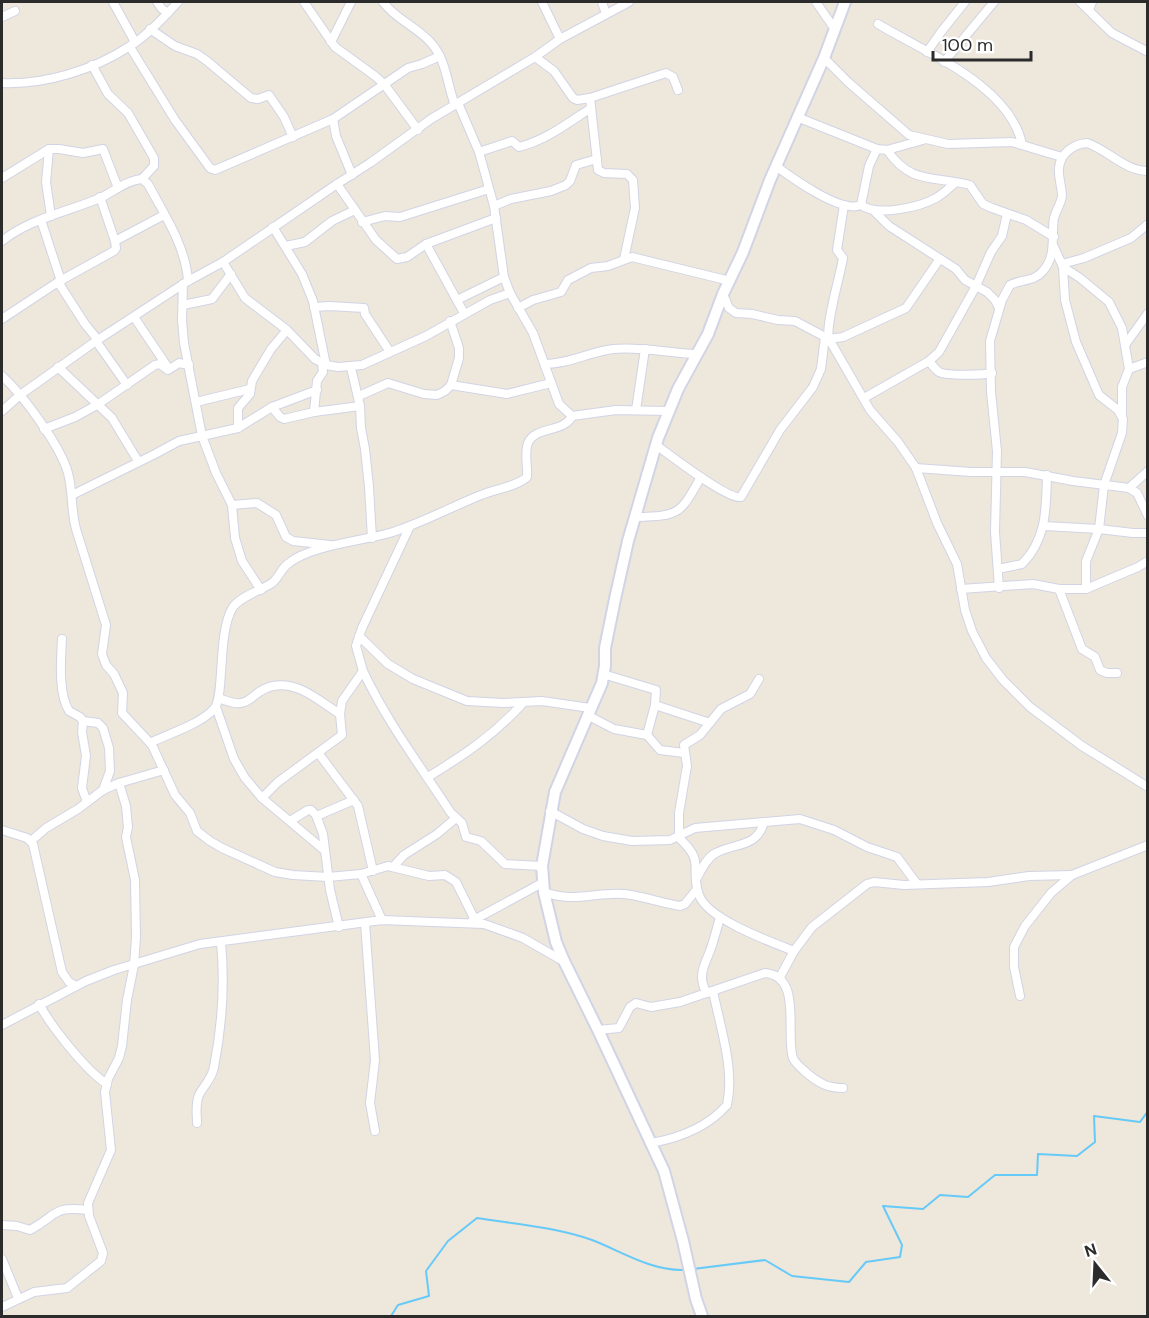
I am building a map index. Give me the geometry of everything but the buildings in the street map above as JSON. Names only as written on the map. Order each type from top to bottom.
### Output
[{"type":"street","points":[[113,2],[133,45],[175,120],[210,168],[215,170],[222,169],[333,119],[408,68],[440,56]]},
{"type":"street","points":[[157,2],[168,13]]},
{"type":"street","points":[[2,83],[13,84],[47,79],[92,65],[133,45],[178,2]]},
{"type":"street","points":[[304,2],[331,42],[384,84],[418,130]]},
{"type":"street","points":[[331,42],[351,2]]},
{"type":"street","points":[[383,2],[391,12],[432,44],[440,56],[448,75],[450,92],[479,152],[494,206],[504,277],[510,293],[533,333],[559,404],[572,417]]},
{"type":"street","points":[[542,2],[560,39]]},
{"type":"street","points":[[602,2],[606,14]]},
{"type":"street","points":[[2,411],[20,395],[97,340],[223,262],[457,104],[535,57],[560,39],[629,2]]},
{"type":"street","points":[[816,2],[834,28]]},
{"type":"street","points":[[702,1317],[664,1172],[556,942],[543,887],[542,866],[550,811],[560,778],[602,682],[605,648],[615,599],[656,445],[669,411],[708,333],[743,252],[776,166],[824,58],[845,2]]},
{"type":"street","points":[[927,52],[965,2]]},
{"type":"street","points":[[944,62],[994,2]]},
{"type":"street","points":[[1080,2],[1091,6],[1112,33],[1148,52]]},
{"type":"street","points":[[2,17],[15,11]]},
{"type":"street","points":[[878,24],[977,81],[1005,108],[1018,128],[1022,144]]},
{"type":"street","points":[[150,29],[176,46],[197,54],[250,98],[258,99],[269,95],[284,117],[293,137]]},
{"type":"street","points":[[535,57],[555,70],[574,99],[590,98],[666,73],[673,77],[678,90]]},
{"type":"street","points":[[824,58],[909,135],[948,144],[1012,142],[1062,157]]},
{"type":"street","points":[[2,241],[20,227],[142,179],[154,166],[154,158],[128,113],[108,94],[92,65]]},
{"type":"street","points":[[590,98],[598,171],[627,174],[633,180],[634,215],[624,259]]},
{"type":"street","points":[[479,152],[512,141],[519,147],[525,145],[555,133],[591,108]]},
{"type":"street","points":[[797,117],[877,149],[887,150],[924,140]]},
{"type":"street","points":[[333,119],[336,136],[352,174]]},
{"type":"street","points":[[999,588],[995,535],[997,451],[991,392],[990,341],[999,308],[1010,285],[1035,278],[1051,258],[1054,218],[1062,195],[1059,169],[1062,157],[1068,150],[1087,143],[1144,171],[1148,165]]},
{"type":"street","points":[[2,178],[49,149],[83,153],[103,149],[118,188]]},
{"type":"street","points":[[49,149],[46,182],[51,216]]},
{"type":"street","points":[[861,205],[869,166],[877,149]]},
{"type":"street","points":[[887,150],[903,170],[930,179],[970,185],[983,204],[1034,224],[1054,237]]},
{"type":"street","points":[[494,206],[566,185],[576,165],[597,159]]},
{"type":"street","points":[[776,166],[799,184],[844,205],[856,207],[861,205]]},
{"type":"street","points":[[142,179],[148,184],[185,260],[183,338],[202,436],[216,473],[232,505],[235,538],[242,561],[261,590]]},
{"type":"street","points":[[875,212],[900,209],[932,200],[955,183]]},
{"type":"street","points":[[337,184],[376,240],[397,259],[407,257],[426,244],[496,218]]},
{"type":"street","points":[[362,222],[384,216],[400,217],[489,189]]},
{"type":"street","points":[[2,320],[60,281],[114,251],[115,241],[100,197]]},
{"type":"street","points":[[656,445],[700,477],[735,498],[742,496],[780,430],[813,387],[821,369],[828,328],[840,281],[843,258],[837,250],[844,205]]},
{"type":"street","points":[[861,205],[875,212],[889,226],[929,251],[939,260],[956,269],[965,280],[991,296],[999,308]]},
{"type":"street","points":[[286,246],[305,242],[332,221],[355,210]]},
{"type":"street","points":[[864,398],[929,361],[939,352],[976,286],[987,257],[1002,237],[1007,214]]},
{"type":"street","points":[[115,241],[164,215]]},
{"type":"street","points":[[41,220],[60,281],[85,324],[127,386]]},
{"type":"street","points":[[1062,266],[1131,238],[1148,224]]},
{"type":"street","points":[[273,227],[302,274],[314,307],[324,364],[323,372],[317,381],[314,412]]},
{"type":"street","points":[[426,244],[464,313]]},
{"type":"street","points":[[1053,246],[1062,266],[1065,300],[1076,342],[1099,395],[1122,415]]},
{"type":"street","points":[[518,308],[533,300],[561,292],[568,280],[593,267],[608,266],[632,257],[730,281]]},
{"type":"street","points":[[827,338],[843,337],[906,308],[939,260]]},
{"type":"street","points":[[223,262],[245,298],[287,330],[315,359],[324,364],[351,368],[426,336],[464,313],[510,293]]},
{"type":"street","points":[[1062,266],[1109,303],[1122,328],[1130,369],[1122,387],[1122,433],[1104,485],[1099,528],[1086,561],[1086,589]]},
{"type":"street","points":[[183,305],[210,300],[231,274]]},
{"type":"street","points":[[457,300],[504,277]]},
{"type":"street","points":[[723,294],[729,308],[736,313],[795,321],[827,338],[870,410],[898,442],[916,468],[957,564],[972,631],[986,658],[1003,680],[1030,707],[1082,746],[1148,787]]},
{"type":"street","points":[[314,307],[364,308],[365,314],[390,352]]},
{"type":"street","points":[[1125,345],[1148,313]]},
{"type":"street","points":[[134,317],[169,370]]},
{"type":"street","points":[[358,396],[387,383],[410,391],[437,395],[452,385],[459,358],[459,348],[450,321]]},
{"type":"street","points":[[238,428],[238,408],[250,394],[252,381],[271,349],[287,330]]},
{"type":"street","points":[[545,364],[571,361],[608,349],[645,349],[696,354]]},
{"type":"street","points":[[636,410],[645,349]]},
{"type":"street","points":[[929,361],[944,374],[983,375],[992,373]]},
{"type":"street","points":[[1130,369],[1148,362]]},
{"type":"street","points":[[169,370],[179,363],[189,365]]},
{"type":"street","points":[[44,429],[75,417],[97,405],[155,365],[160,364],[169,370]]},
{"type":"street","points":[[58,367],[116,423],[138,461]]},
{"type":"street","points":[[351,368],[360,406],[372,538]]},
{"type":"street","points":[[2,376],[20,395],[64,463],[72,495],[72,514],[106,625],[102,650],[105,663],[118,680],[123,693],[122,713],[150,743],[175,795],[190,813],[194,826],[210,841],[275,872],[328,877],[362,874],[387,866],[416,874],[445,875],[450,877],[462,891],[473,921]]},
{"type":"street","points":[[452,385],[507,394],[551,383]]},
{"type":"street","points":[[196,402],[250,389]]},
{"type":"street","points":[[72,495],[179,441],[238,428],[272,407],[317,390]]},
{"type":"street","points":[[272,407],[283,418],[360,406]]},
{"type":"street","points":[[150,743],[206,716],[216,707],[228,619],[234,607],[274,581],[291,561],[317,550],[372,538],[423,522],[479,495],[524,480],[528,474],[527,445],[531,439],[566,424],[572,417],[616,410],[669,411]]},
{"type":"street","points":[[916,468],[971,472],[1025,472],[1129,488],[1137,493],[1148,516]]},
{"type":"street","points":[[1129,488],[1148,471]]},
{"type":"street","points":[[998,568],[1020,565],[1038,542],[1044,526],[1047,475]]},
{"type":"street","points":[[636,517],[680,510],[688,501],[700,477]]},
{"type":"street","points":[[232,505],[257,502],[276,514],[286,537],[293,541],[335,546]]},
{"type":"street","points":[[410,526],[355,648],[363,671],[375,695],[428,777],[456,818],[462,823],[466,837],[481,841],[505,864],[542,866]]},
{"type":"street","points":[[1044,526],[1148,533]]},
{"type":"street","points":[[961,589],[1033,584],[1059,589],[1086,589],[1148,561]]},
{"type":"street","points":[[1059,589],[1082,649],[1095,657],[1100,670],[1117,673]]},
{"type":"street","points":[[360,636],[388,664],[418,682],[439,691],[467,701],[523,703],[542,701],[589,712],[614,729],[646,735],[660,750],[684,753]]},
{"type":"street","points":[[62,639],[60,665],[65,700],[69,711],[83,721],[103,726],[109,748],[110,771],[103,790]]},
{"type":"street","points":[[262,798],[278,782],[342,735],[340,714],[344,698],[363,671]]},
{"type":"street","points":[[603,674],[655,689],[655,705],[646,735]]},
{"type":"street","points":[[759,679],[750,694],[721,709],[700,735],[684,745],[687,766],[679,813],[678,836],[695,859],[697,889],[705,905],[720,917],[756,936],[794,951]]},
{"type":"street","points":[[219,698],[227,702],[243,704],[263,690],[274,686],[294,687],[306,691],[340,714]]},
{"type":"street","points":[[428,777],[464,755],[504,724],[523,703]]},
{"type":"street","points":[[655,705],[710,723]]},
{"type":"street","points":[[216,707],[234,759],[245,778],[262,798],[324,850]]},
{"type":"street","points":[[83,721],[82,732],[86,759],[82,788],[87,802]]},
{"type":"street","points":[[318,754],[354,800],[361,813],[373,871]]},
{"type":"street","points":[[31,841],[46,828],[103,790],[164,770]]},
{"type":"street","points":[[2,1307],[18,1298],[42,1290],[68,1288],[101,1261],[103,1252],[92,1225],[88,1203],[111,1150],[105,1097],[107,1084],[122,1046],[127,1000],[135,965],[135,880],[126,837],[128,827],[126,806],[110,771]]},
{"type":"street","points":[[316,815],[354,800]]},
{"type":"street","points":[[290,821],[309,810],[316,815],[323,834],[328,877],[339,927]]},
{"type":"street","points":[[550,811],[583,829],[619,840],[664,841],[695,828],[800,819],[834,830],[867,847],[897,857],[917,884]]},
{"type":"street","points":[[393,867],[404,855],[437,834],[456,818]]},
{"type":"street","points":[[696,879],[711,857],[759,836],[765,822]]},
{"type":"street","points":[[2,830],[21,835],[31,841],[62,972],[69,982],[76,986]]},
{"type":"street","points":[[1020,996],[1014,967],[1014,947],[1036,911],[1051,893],[1072,875],[1148,845]]},
{"type":"street","points":[[362,874],[382,920]]},
{"type":"street","points":[[780,977],[794,951],[812,927],[860,888],[874,882],[917,884],[988,882],[1029,876],[1072,875]]},
{"type":"street","points":[[543,887],[559,897],[625,894],[680,906],[685,904],[697,889]]},
{"type":"street","points":[[473,921],[543,887]]},
{"type":"street","points":[[651,1143],[679,1137],[693,1131],[704,1125],[727,1105],[729,1088],[727,1061],[710,992],[702,983],[702,965],[709,952],[720,917]]},
{"type":"street","points":[[2,1025],[39,1004],[114,970],[200,944],[382,920],[441,923],[473,921],[523,938],[564,962]]},
{"type":"street","points":[[365,923],[375,1060],[370,1103],[375,1131]]},
{"type":"street","points":[[197,1123],[196,1104],[212,1075],[220,1034],[223,983],[220,942]]},
{"type":"street","points":[[598,1029],[619,1028],[630,1007],[636,1003],[643,1003],[648,1007],[680,1002],[765,973],[780,977],[787,990],[795,1063],[823,1085],[843,1088]]},
{"type":"street","points":[[39,1004],[51,1024],[92,1073],[107,1084]]},
{"type":"street","points":[[2,1225],[18,1226],[30,1230],[58,1211],[88,1210]]},
{"type":"street","points":[[2,1259],[18,1298]]},
{"type":"waterway","points":[[693,1269],[765,1260],[792,1276],[849,1282],[866,1262],[900,1257],[902,1245],[883,1206],[923,1209],[940,1195],[968,1197],[995,1175],[1037,1175],[1038,1154],[1077,1156],[1095,1142],[1094,1116],[1140,1122],[1148,1111]]},
{"type":"waterway","points":[[391,1316],[398,1305],[429,1296],[426,1271],[448,1241],[477,1218],[564,1232],[592,1240],[648,1264],[684,1270]]}]
